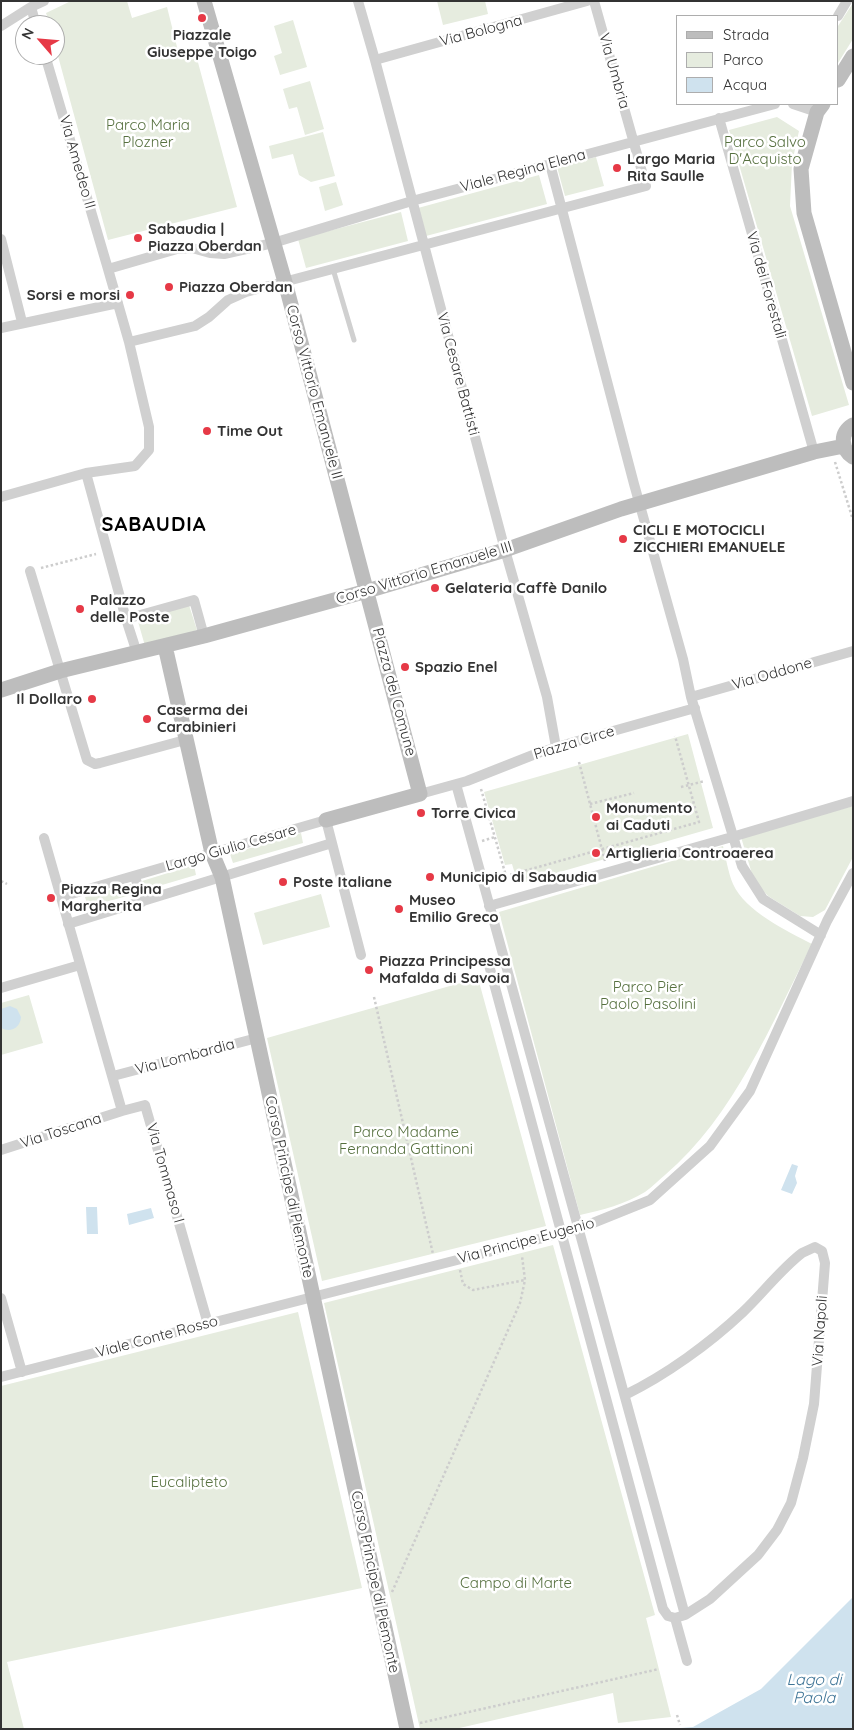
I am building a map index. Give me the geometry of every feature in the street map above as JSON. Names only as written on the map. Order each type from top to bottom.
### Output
[{"type":"street","points":[[1,26],[44,1]]},
{"type":"street","name":"Corso Vittorio Emanuele II","points":[[204,1],[284,282],[367,591]]},
{"type":"street","name":"Via Cesare Battisti","points":[[358,1],[505,550],[547,696],[556,748]]},
{"type":"street","name":"Via Bologna","points":[[375,60],[588,1]]},
{"type":"street","name":"Via Umbria","points":[[594,1],[634,141]]},
{"type":"street","points":[[839,15],[847,1]]},
{"type":"street","points":[[31,7],[33,15]]},
{"type":"street","points":[[839,78],[853,56]]},
{"type":"street","name":"Via Amedeo II","points":[[48,65],[129,342]]},
{"type":"street","name":"Viale Regina Elena","points":[[108,269],[177,249],[192,248],[210,253],[224,254],[273,243],[412,201],[771,105]]},
{"type":"street","points":[[800,105],[820,108],[801,169],[804,214],[853,383]]},
{"type":"street","name":"Via dei Forestali","points":[[719,118],[814,452]]},
{"type":"street","points":[[1,497],[86,473],[135,466],[149,450],[149,427],[129,342],[195,326],[233,297],[646,186],[634,141]]},
{"type":"street","points":[[550,164],[683,659],[691,697],[732,838],[742,866],[763,899],[821,936]]},
{"type":"street","points":[[1,239],[22,322]]},
{"type":"street","points":[[1,328],[118,303]]},
{"type":"street","points":[[843,450],[844,435],[852,424]]},
{"type":"street","name":"Corso Vittorio Emanuele III","points":[[1,690],[60,671],[204,636],[367,591],[505,550],[621,509],[814,452],[843,450]]},
{"type":"street","points":[[86,473],[106,551],[137,653]]},
{"type":"street","points":[[30,571],[84,756],[90,763],[100,763],[186,740]]},
{"type":"street","name":"Piazza del Comune","points":[[367,591],[420,794]]},
{"type":"street","points":[[126,619],[194,600],[204,636]]},
{"type":"street","name":"Corso Principe di Piemonte","points":[[165,646],[212,853],[222,877],[407,1727]]},
{"type":"street","name":"Via Oddone","points":[[691,697],[853,651]]},
{"type":"street","name":"Piazza Circe","points":[[456,784],[556,748],[694,708]]},
{"type":"street","points":[[361,955],[326,820],[456,784],[625,1395],[680,1616],[687,1661]]},
{"type":"street","points":[[489,906],[732,838],[853,800]]},
{"type":"street","name":"Largo Giulio Cesare","points":[[61,897],[326,820]]},
{"type":"street","points":[[44,838],[122,1112]]},
{"type":"street","name":"Largo Giulio Cesare","points":[[68,924],[332,844]]},
{"type":"street","name":"Via Principe Eugenio","points":[[313,1297],[578,1229],[650,1200],[710,1146],[750,1091],[827,921],[853,873]]},
{"type":"street","points":[[135,876],[142,902]]},
{"type":"street","points":[[1,988],[80,965]]},
{"type":"street","points":[[489,965],[663,1609],[668,1616],[680,1616]]},
{"type":"street","name":"Via Lombardia","points":[[112,1076],[256,1038]]},
{"type":"street","name":"Via Tommaso I","points":[[122,1112],[145,1105],[208,1324]]},
{"type":"street","name":"Via Toscana","points":[[1,1150],[122,1112]]},
{"type":"street","name":"Via Napoli","points":[[625,1395],[652,1381],[720,1333],[802,1253],[815,1247],[822,1251],[825,1262],[816,1391],[803,1458],[791,1502],[777,1530],[758,1555],[710,1600],[680,1616]]},
{"type":"street","name":"Viale Conte Rosso","points":[[1,1377],[313,1297]]},
{"type":"street","points":[[1,1298],[22,1372]]},
{"type":"street","points":[[601,1379],[619,1374]]},
{"type":"lane","points":[[333,269],[354,340]]},
{"type":"path","points":[[843,450],[853,520]]},
{"type":"path","points":[[30,571],[106,551]]},
{"type":"path","points":[[481,789],[506,876],[699,822],[675,736]]},
{"type":"path","points":[[579,762],[605,862]]},
{"type":"path","points":[[682,787],[705,781]]},
{"type":"path","points":[[590,804],[634,793]]},
{"type":"path","points":[[478,842],[495,837]]},
{"type":"path","points":[[1,881],[7,884]]},
{"type":"path","points":[[374,997],[436,1265]]},
{"type":"path","points":[[382,1614],[520,1303],[525,1280],[520,1244]]},
{"type":"path","points":[[457,1260],[463,1284],[473,1290],[525,1280]]},
{"type":"path","points":[[407,1727],[659,1669]]},
{"type":"path","points":[[677,1715],[680,1725]]},
{"type":"green space","name":"Parco Maria Plozner","points":[[71,1],[127,1],[132,18],[167,7],[180,59],[196,55],[237,207],[108,240],[60,65],[65,65],[65,15],[47,15],[46,13]]},
{"type":"green space","points":[[437,1],[485,1],[488,14],[443,25]]},
{"type":"green space","points":[[853,3],[853,39],[839,61],[839,24]]},
{"type":"green space","points":[[293,20],[307,67],[280,75],[274,56],[282,53],[274,26]]},
{"type":"green space","points":[[310,81],[324,129],[305,135],[297,107],[289,109],[283,89]]},
{"type":"green space","name":"Parco Salvo D'Acquisto","points":[[777,117],[799,131],[792,163],[790,206],[849,405],[812,416],[729,130]]},
{"type":"green space","points":[[323,132],[335,176],[311,182],[299,175],[293,154],[272,159],[269,146]]},
{"type":"green space","name":"Largo Maria Rita Saulle","points":[[596,157],[604,186],[565,196],[557,167]]},
{"type":"green space","points":[[539,175],[547,204],[426,236],[418,208]]},
{"type":"green space","points":[[336,182],[343,205],[325,211],[319,187]]},
{"type":"green space","points":[[401,212],[408,241],[306,268],[298,239]]},
{"type":"green space","points":[[188,602],[197,630],[145,646],[137,618]]},
{"type":"green space","points":[[688,734],[713,828],[518,884],[512,864],[505,865],[484,792]]},
{"type":"green space","points":[[853,806],[853,857],[825,910],[813,917],[800,916],[768,896],[752,874],[741,837]]},
{"type":"green space","points":[[301,833],[303,843],[233,863],[230,854]]},
{"type":"green space","name":"Parco Pier Paolo Pasolini","points":[[723,846],[733,884],[747,903],[768,919],[812,944],[749,1067],[711,1126],[689,1152],[645,1192],[614,1206],[580,1215],[499,912]]},
{"type":"green space","points":[[194,865],[196,875],[145,890],[142,881]]},
{"type":"green space","points":[[131,884],[134,894],[88,907],[85,897]]},
{"type":"green space","points":[[321,894],[330,927],[263,945],[254,913]]},
{"type":"green space","name":"Parco Madame Fernanda Gattinoni","points":[[478,978],[546,1226],[322,1281],[267,1038]]},
{"type":"green space","points":[[29,995],[43,1043],[1,1055],[1,1003]]},
{"type":"green space","name":"Campo di Marte","points":[[553,1245],[655,1615],[646,1618],[671,1717],[618,1723],[613,1693],[455,1729],[420,1729],[324,1303]]},
{"type":"green space","name":"Eucalipteto","points":[[298,1312],[362,1588],[7,1662],[24,1729],[1,1729],[1,1386]]},
{"type":"water","points":[[10,1006],[17,1009],[21,1017],[17,1027],[8,1030],[1,1028],[1,1009]]},
{"type":"water","points":[[792,1164],[798,1166],[795,1176],[797,1183],[792,1194],[781,1190]]},
{"type":"water","points":[[86,1207],[97,1207],[98,1234],[87,1234]]},
{"type":"water","points":[[151,1208],[154,1218],[129,1225],[127,1214]]},
{"type":"water","name":"Lago di Paola","points":[[853,1597],[853,1729],[668,1729],[693,1727],[761,1689]]},
{"type":"place","name":"Piazzale Giuseppe Toigo","points":[[202,18]]},
{"type":"place","name":"Largo Maria Rita Saulle","points":[[617,168]]},
{"type":"place","name":"Sabaudia | Piazza Oberdan","points":[[138,238]]},
{"type":"place","name":"Piazza Oberdan","points":[[169,287]]},
{"type":"place","name":"Sorsi e morsi","points":[[130,295]]},
{"type":"place","name":"Time Out","points":[[207,431]]},
{"type":"place","name":"CICLI E MOTOCICLI ZICCHIERI EMANUELE","points":[[623,539]]},
{"type":"place","name":"Gelateria Caffè Danilo","points":[[435,588]]},
{"type":"place","name":"Palazzo delle Poste","points":[[80,609]]},
{"type":"place","name":"Spazio Enel","points":[[405,667]]},
{"type":"place","name":"Il Dollaro","points":[[92,699]]},
{"type":"place","name":"Caserma dei Carabinieri","points":[[147,719]]},
{"type":"place","name":"Torre Civica","points":[[421,813]]},
{"type":"place","name":"Monumento ai Caduti","points":[[596,817]]},
{"type":"place","name":"Artiglieria Controaerea","points":[[596,853]]},
{"type":"place","name":"Municipio di Sabaudia","points":[[430,877]]},
{"type":"place","name":"Poste Italiane","points":[[283,882]]},
{"type":"place","name":"Piazza Regina Margherita","points":[[51,898]]},
{"type":"place","name":"Museo Emilio Greco","points":[[399,909]]},
{"type":"place","name":"Piazza Principessa Mafalda di Savoia","points":[[369,970]]},
{"type":"district","name":"SABAUDIA","points":[[154,525]]}]
